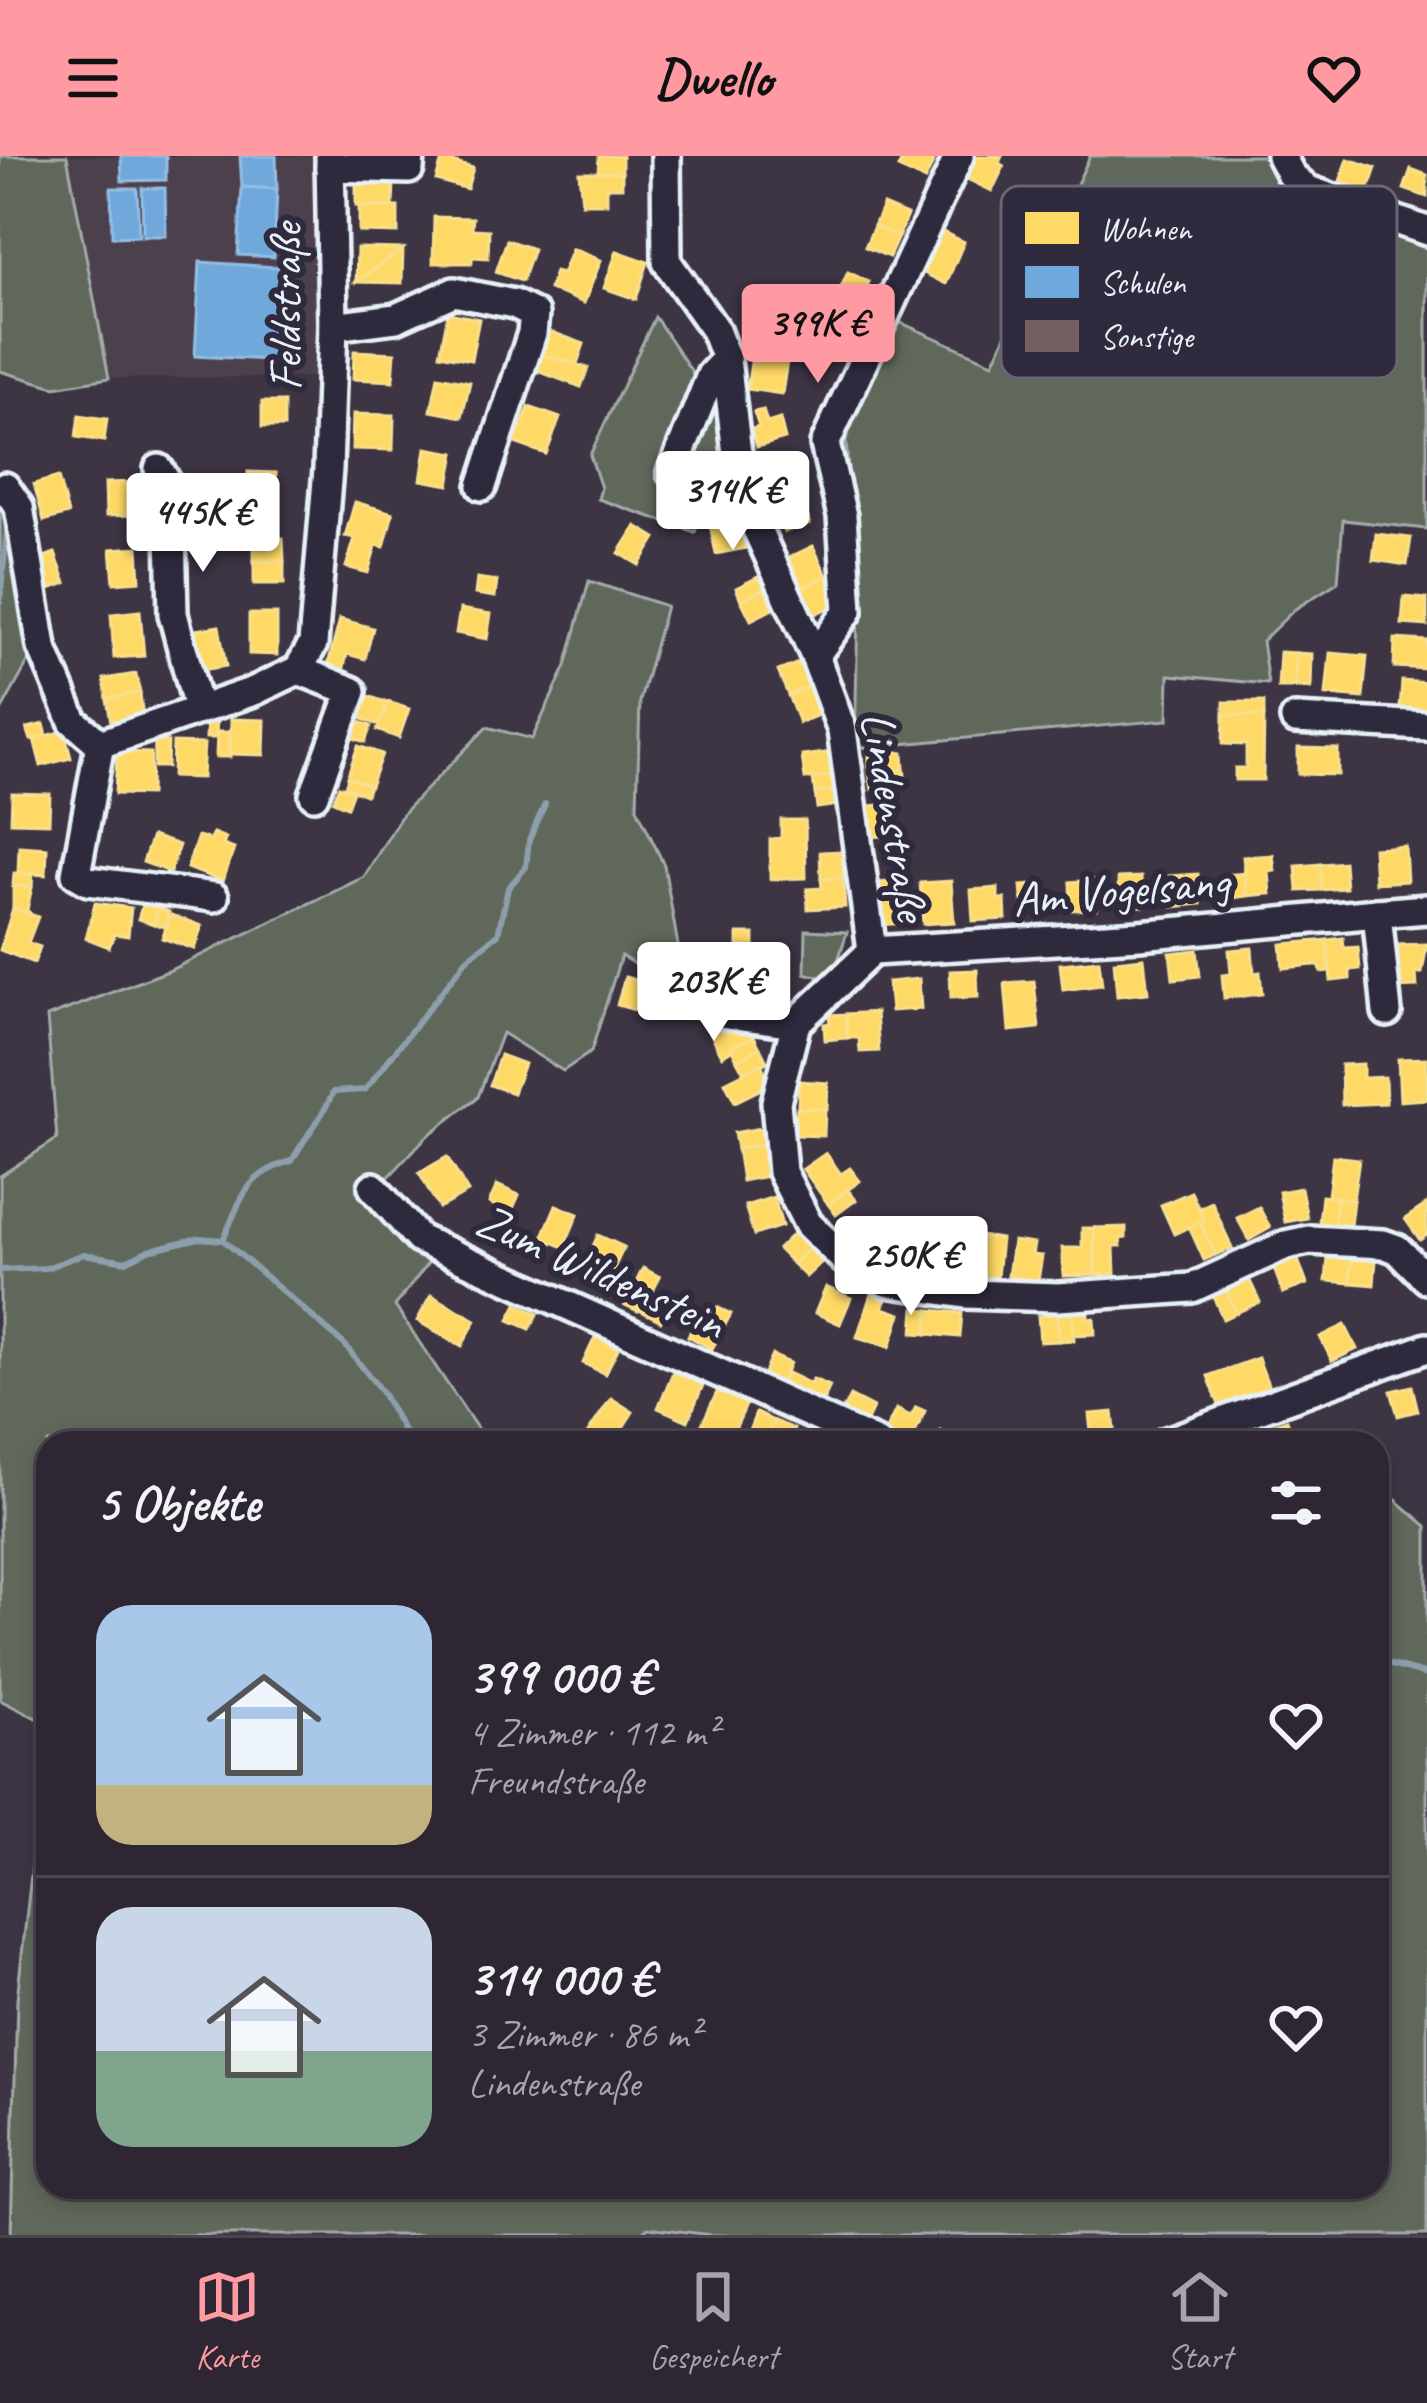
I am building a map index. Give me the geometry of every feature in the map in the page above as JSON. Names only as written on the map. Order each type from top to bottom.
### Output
[{"type":"street","points":[[330,162],[409,169],[410,156]]},
{"type":"street","name":"Lindenstraße","points":[[666,156],[668,262],[715,330],[726,359],[742,497],[815,656],[842,730],[872,951]]},
{"type":"street","points":[[815,656],[848,611],[842,516],[825,444],[959,156]]},
{"type":"street","points":[[1281,156],[1303,186]]},
{"type":"street","name":"Feldstraße","points":[[298,670],[313,644],[328,469],[333,326],[330,162]]},
{"type":"street","points":[[1397,221],[1427,231]]},
{"type":"street","points":[[333,326],[396,318],[454,292],[514,304],[534,314],[482,486]]},
{"type":"street","points":[[672,473],[711,375],[726,359]]},
{"type":"street","points":[[159,469],[170,488],[172,614],[198,708]]},
{"type":"street","points":[[0,490],[4,487],[19,508],[42,646],[73,721],[100,744]]},
{"type":"street","points":[[100,744],[254,692],[298,670],[352,691],[314,795]]},
{"type":"street","points":[[1295,719],[1427,726]]},
{"type":"street","points":[[100,744],[76,874],[88,881],[214,897]]},
{"type":"street","name":"Am Vogelsang","points":[[872,951],[1139,935],[1427,909]]},
{"type":"street","points":[[1377,913],[1387,1012]]},
{"type":"street","points":[[872,951],[796,1023],[776,1102],[782,1172],[808,1224],[844,1259],[886,1282],[965,1294],[1058,1297],[1192,1288],[1309,1240],[1383,1244],[1397,1249],[1427,1279]]},
{"type":"street","points":[[662,979],[721,1013],[796,1023]]},
{"type":"street","name":"Zum Wildenstein","points":[[373,1187],[419,1239],[849,1431]]},
{"type":"street","points":[[1197,1431],[1427,1348]]},
{"type":"shaded area","points":[[67,156],[318,156],[343,377],[109,378]]},
{"type":"green space","points":[[0,156],[67,156],[109,378],[55,387],[0,371]]},
{"type":"green space","points":[[1090,156],[1268,156],[1297,186],[1076,186]]},
{"type":"green space","points":[[1397,234],[1427,245],[1427,529],[1343,520],[1338,582],[1295,609],[1262,641],[1268,684],[1169,675],[1168,720],[855,748],[858,609],[845,426],[884,324],[899,322],[993,363],[1001,346],[1001,378],[1397,378]]},
{"type":"green space","points":[[655,317],[715,406],[731,487],[707,502],[695,532],[598,499],[601,488],[590,455]]},
{"type":"green space","points":[[0,504],[13,512],[30,659],[0,713]]},
{"type":"green space","points":[[589,581],[666,606],[640,701],[637,808],[664,865],[681,963],[644,970],[621,956],[591,1052],[563,1071],[502,1033],[478,1097],[426,1137],[371,1196],[409,1249],[432,1258],[395,1306],[479,1431],[36,1431],[36,1718],[0,1700],[0,1176],[57,1139],[47,1017],[168,971],[364,877],[403,813],[487,727],[532,739],[566,666]]},
{"type":"green space","points":[[806,930],[847,932],[832,980],[805,973]]},
{"type":"green space","points":[[1389,1495],[1427,1526],[1427,2235],[710,2235],[648,2227],[641,2235],[11,2235],[17,1999],[36,1830],[36,2199],[1389,2199]]},
{"type":"building: Wohnen","points":[[599,156],[622,156],[622,172],[598,173]]},
{"type":"building: Wohnen","points":[[904,156],[936,156],[925,180],[898,168]]},
{"type":"building: Wohnen","points":[[973,156],[1002,156],[999,163],[1004,166],[992,191],[963,177]]},
{"type":"building: Wohnen","points":[[442,159],[473,168],[467,189],[436,180]]},
{"type":"building: Wohnen","points":[[1348,159],[1376,168],[1370,186],[1340,181]]},
{"type":"building: Wohnen","points":[[1411,169],[1427,175],[1427,197],[1404,189]]},
{"type":"building: Wohnen","points":[[579,172],[622,172],[622,187],[607,187],[607,203],[582,203]]},
{"type":"building: Wohnen","points":[[356,181],[394,182],[393,207],[356,206]]},
{"type":"building: Wohnen","points":[[883,205],[907,215],[898,237],[874,226]]},
{"type":"building: Wohnen","points":[[359,206],[398,207],[398,233],[359,232]]},
{"type":"building: Wohnen","points":[[434,217],[473,218],[472,229],[489,230],[488,258],[433,263]]},
{"type":"building: Wohnen","points":[[874,226],[898,237],[889,257],[865,247]]},
{"type":"building: Wohnen","points":[[941,231],[964,242],[946,284],[922,272]]},
{"type":"building: Wohnen","points":[[507,240],[533,249],[522,281],[496,272]]},
{"type":"building: Wohnen","points":[[357,248],[403,249],[356,282]]},
{"type":"building: Wohnen","points":[[403,249],[402,283],[356,282]]},
{"type":"building: Wohnen","points":[[572,249],[601,260],[584,303],[549,289],[555,272],[562,274]]},
{"type":"building: Wohnen","points":[[617,251],[648,262],[636,299],[604,288]]},
{"type":"building: Wohnen","points":[[848,272],[869,282],[859,304],[838,294]]},
{"type":"building: Wohnen","points":[[448,313],[479,319],[471,360],[440,354]]},
{"type":"building: Wohnen","points":[[818,317],[841,323],[837,339],[814,334]]},
{"type":"building: Wohnen","points":[[549,331],[584,344],[577,364],[540,354]]},
{"type":"building: Wohnen","points":[[814,334],[837,339],[833,355],[811,349]]},
{"type":"building: Wohnen","points":[[753,350],[788,355],[782,394],[747,389]]},
{"type":"building: Wohnen","points":[[354,351],[395,353],[393,381],[353,379]]},
{"type":"building: Wohnen","points":[[540,354],[588,368],[581,387],[535,370]]},
{"type":"building: Wohnen","points":[[438,376],[470,382],[462,417],[431,411]]},
{"type":"building: Wohnen","points":[[262,402],[284,402],[284,427],[262,427]]},
{"type":"building: Wohnen","points":[[529,407],[560,418],[546,454],[515,443]]},
{"type":"building: Wohnen","points":[[763,410],[767,423],[780,419],[785,439],[757,447],[752,429],[759,427],[754,412]]},
{"type":"building: Wohnen","points":[[353,414],[394,415],[393,450],[352,449]]},
{"type":"building: Wohnen","points":[[79,415],[107,419],[104,441],[76,437]]},
{"type":"building: Wohnen","points":[[426,448],[455,453],[449,485],[421,480]]},
{"type":"building: Wohnen","points":[[790,461],[798,485],[771,493],[764,470]]},
{"type":"building: Wohnen","points":[[248,472],[276,473],[274,516],[237,515],[239,494],[247,494]]},
{"type":"building: Wohnen","points":[[58,477],[68,514],[44,521],[34,484]]},
{"type":"building: Wohnen","points":[[135,482],[135,515],[106,516],[105,483]]},
{"type":"building: Wohnen","points":[[798,485],[810,524],[784,532],[771,493]]},
{"type":"building: Wohnen","points":[[355,502],[393,513],[384,547],[376,545],[368,573],[346,567],[355,538],[345,536]]},
{"type":"building: Wohnen","points":[[739,514],[746,548],[716,554],[709,520]]},
{"type":"building: Wohnen","points":[[636,526],[656,538],[639,565],[619,553]]},
{"type":"building: Wohnen","points":[[1376,534],[1411,538],[1407,565],[1373,560]]},
{"type":"building: Wohnen","points":[[254,538],[283,538],[284,561],[254,561]]},
{"type":"building: Wohnen","points":[[813,546],[827,576],[802,588],[788,558]]},
{"type":"building: Wohnen","points":[[138,547],[140,581],[114,583],[111,549]]},
{"type":"building: Wohnen","points":[[55,553],[66,583],[47,590],[36,560]]},
{"type":"building: Wohnen","points":[[254,561],[284,561],[284,584],[254,584]]},
{"type":"building: Wohnen","points":[[827,576],[840,602],[815,614],[802,588]]},
{"type":"building: Wohnen","points":[[758,577],[764,589],[741,600],[736,588]]},
{"type":"building: Wohnen","points":[[477,578],[497,581],[495,597],[475,594]]},
{"type":"building: Wohnen","points":[[764,589],[773,609],[751,620],[741,600]]},
{"type":"building: Wohnen","points":[[1404,597],[1427,599],[1427,626],[1402,624]]},
{"type":"building: Wohnen","points":[[460,609],[491,614],[487,639],[456,633]]},
{"type":"building: Wohnen","points":[[140,611],[144,656],[114,658],[111,614]]},
{"type":"building: Wohnen","points":[[249,614],[277,614],[277,655],[249,654]]},
{"type":"building: Wohnen","points":[[340,619],[373,628],[365,659],[347,654],[342,676],[326,672]]},
{"type":"building: Wohnen","points":[[219,626],[226,666],[196,671],[189,631]]},
{"type":"building: Wohnen","points":[[1395,639],[1427,641],[1427,669],[1394,667]]},
{"type":"building: Wohnen","points":[[1280,652],[1296,653],[1295,687],[1278,687]]},
{"type":"building: Wohnen","points":[[1296,653],[1312,654],[1311,688],[1295,687]]},
{"type":"building: Wohnen","points":[[1330,653],[1367,656],[1363,698],[1326,695]]},
{"type":"building: Wohnen","points":[[801,662],[810,686],[788,695],[778,671]]},
{"type":"building: Wohnen","points":[[136,674],[140,693],[107,699],[104,679]]},
{"type":"building: Wohnen","points":[[1402,681],[1427,683],[1427,711],[1400,709]]},
{"type":"building: Wohnen","points":[[810,686],[821,714],[799,723],[788,695]]},
{"type":"building: Wohnen","points":[[140,693],[143,718],[111,722],[107,699]]},
{"type":"building: Wohnen","points":[[363,694],[387,703],[379,725],[355,716]]},
{"type":"building: Wohnen","points":[[388,702],[409,709],[399,738],[377,730]]},
{"type":"building: Wohnen","points":[[1224,702],[1264,702],[1264,716],[1224,715]]},
{"type":"building: Wohnen","points":[[1224,715],[1264,716],[1263,780],[1235,780],[1235,768],[1246,768],[1246,745],[1223,744]]},
{"type":"building: Wohnen","points":[[207,717],[217,717],[216,738],[206,738]]},
{"type":"building: Wohnen","points":[[231,719],[265,720],[264,755],[230,754]]},
{"type":"building: Wohnen","points":[[354,720],[371,726],[365,742],[348,736]]},
{"type":"building: Wohnen","points":[[44,724],[47,736],[31,740],[27,728]]},
{"type":"building: Wohnen","points":[[64,731],[71,758],[41,766],[34,739]]},
{"type":"building: Wohnen","points":[[217,732],[230,732],[230,757],[216,757]]},
{"type":"building: Wohnen","points":[[155,741],[168,742],[167,767],[154,767]]},
{"type":"building: Wohnen","points":[[173,743],[204,744],[202,778],[172,777]]},
{"type":"building: Wohnen","points":[[358,746],[382,754],[370,786],[347,777]]},
{"type":"building: Wohnen","points":[[1298,748],[1338,749],[1338,775],[1298,774]]},
{"type":"building: Wohnen","points":[[117,752],[151,753],[150,795],[115,794]]},
{"type":"building: Wohnen","points":[[833,752],[836,775],[805,779],[802,756]]},
{"type":"building: Wohnen","points":[[903,753],[904,769],[869,772],[869,756]]},
{"type":"building: Wohnen","points":[[904,769],[907,787],[872,790],[869,772]]},
{"type":"building: Wohnen","points":[[836,775],[838,790],[815,793],[813,778]]},
{"type":"building: Wohnen","points":[[348,777],[369,785],[366,795],[345,787]]},
{"type":"building: Wohnen","points":[[339,786],[353,791],[347,807],[333,801]]},
{"type":"building: Wohnen","points":[[838,790],[839,805],[817,808],[815,793]]},
{"type":"building: Wohnen","points":[[12,793],[50,794],[49,823],[11,822]]},
{"type":"building: Wohnen","points":[[894,804],[896,835],[871,837],[869,806]]},
{"type":"building: Wohnen","points":[[781,820],[805,820],[806,878],[770,879],[770,839],[781,838]]},
{"type":"building: Wohnen","points":[[213,833],[226,838],[223,845],[234,849],[223,881],[187,868],[198,836],[210,840]]},
{"type":"building: Wohnen","points":[[152,836],[179,845],[170,872],[143,862]]},
{"type":"building: Wohnen","points":[[19,846],[47,848],[46,875],[18,873]]},
{"type":"building: Wohnen","points":[[1405,846],[1407,881],[1375,883],[1373,848]]},
{"type":"building: Wohnen","points":[[842,851],[843,878],[821,879],[820,852]]},
{"type":"building: Wohnen","points":[[1273,855],[1271,894],[1247,896],[1243,857]]},
{"type":"building: Wohnen","points":[[1344,862],[1346,888],[1322,890],[1320,864]]},
{"type":"building: Wohnen","points":[[1320,864],[1322,890],[1298,891],[1296,866]]},
{"type":"building: Wohnen","points":[[14,873],[33,874],[32,887],[13,886]]},
{"type":"building: Wohnen","points":[[1245,873],[1247,896],[1224,899],[1222,875]]},
{"type":"building: Wohnen","points":[[1198,874],[1201,904],[1172,907],[1169,876]]},
{"type":"building: Wohnen","points":[[1141,877],[1143,906],[1119,907],[1118,878]]},
{"type":"building: Wohnen","points":[[843,878],[845,907],[808,909],[807,889],[822,888],[821,879]]},
{"type":"building: Wohnen","points":[[1094,880],[1096,909],[1071,910],[1070,882]]},
{"type":"building: Wohnen","points":[[905,881],[907,923],[878,925],[876,883]]},
{"type":"building: Wohnen","points":[[951,881],[954,922],[923,924],[920,883]]},
{"type":"building: Wohnen","points":[[1046,884],[1048,909],[1023,911],[1021,886]]},
{"type":"building: Wohnen","points":[[13,886],[32,887],[27,910],[31,914],[13,908]]},
{"type":"building: Wohnen","points":[[998,888],[998,899],[1005,899],[1006,919],[973,921],[971,890]]},
{"type":"building: Wohnen","points":[[144,900],[160,905],[154,924],[138,919]]},
{"type":"building: Wohnen","points":[[95,903],[131,908],[128,936],[115,934],[109,947],[86,938]]},
{"type":"building: Wohnen","points":[[13,908],[38,917],[28,943],[40,947],[34,963],[0,950]]},
{"type":"building: Wohnen","points":[[159,908],[169,912],[164,927],[154,924]]},
{"type":"building: Wohnen","points":[[171,915],[202,926],[194,949],[162,938]]},
{"type":"building: Wohnen","points":[[738,934],[754,934],[754,981],[709,981],[709,956],[738,957]]},
{"type":"building: Wohnen","points":[[1343,938],[1344,948],[1358,947],[1360,969],[1350,970],[1350,979],[1331,981],[1327,940]]},
{"type":"building: Wohnen","points":[[1327,940],[1330,971],[1321,972],[1314,965],[1283,968],[1281,944]]},
{"type":"building: Wohnen","points":[[1427,944],[1422,973],[1416,973],[1417,987],[1396,988],[1394,945]]},
{"type":"building: Wohnen","points":[[1252,948],[1262,994],[1224,998],[1222,975],[1231,974],[1229,950]]},
{"type":"building: Wohnen","points":[[1197,950],[1200,976],[1173,979],[1170,953]]},
{"type":"building: Wohnen","points":[[1144,958],[1148,993],[1117,996],[1114,961]]},
{"type":"building: Wohnen","points":[[1099,960],[1102,985],[1063,990],[1060,964]]},
{"type":"building: Wohnen","points":[[977,970],[978,997],[951,998],[950,971]]},
{"type":"building: Wohnen","points":[[625,977],[653,985],[645,1013],[617,1005]]},
{"type":"building: Wohnen","points":[[919,979],[921,1009],[891,1011],[888,982]]},
{"type":"building: Wohnen","points":[[1034,981],[1039,1028],[1009,1031],[1005,983]]},
{"type":"building: Wohnen","points":[[876,1012],[879,1051],[860,1052],[859,1038],[847,1038],[846,1014]]},
{"type":"building: Wohnen","points":[[846,1014],[847,1038],[825,1040],[829,1015]]},
{"type":"building: Wohnen","points":[[746,1022],[753,1036],[722,1056],[710,1032]]},
{"type":"building: Wohnen","points":[[754,1036],[760,1048],[737,1060],[731,1047]]},
{"type":"building: Wohnen","points":[[760,1048],[767,1062],[744,1073],[737,1060]]},
{"type":"building: Wohnen","points":[[500,1055],[524,1064],[513,1093],[490,1085]]},
{"type":"building: Wohnen","points":[[1427,1058],[1427,1099],[1400,1101],[1398,1059]]},
{"type":"building: Wohnen","points":[[761,1064],[771,1084],[735,1102],[725,1082]]},
{"type":"building: Wohnen","points":[[1363,1064],[1363,1078],[1385,1077],[1386,1103],[1342,1105],[1341,1065]]},
{"type":"building: Wohnen","points":[[799,1081],[828,1083],[827,1109],[798,1108]]},
{"type":"building: Wohnen","points":[[797,1108],[825,1109],[824,1136],[795,1135]]},
{"type":"building: Wohnen","points":[[760,1128],[763,1144],[737,1149],[734,1133]]},
{"type":"building: Wohnen","points":[[763,1144],[768,1176],[742,1181],[737,1149]]},
{"type":"building: Wohnen","points":[[826,1153],[841,1174],[850,1168],[860,1181],[828,1204],[803,1169]]},
{"type":"building: Wohnen","points":[[1333,1156],[1359,1159],[1353,1200],[1328,1196]]},
{"type":"building: Wohnen","points":[[447,1157],[468,1192],[439,1208],[419,1173]]},
{"type":"building: Wohnen","points":[[497,1185],[519,1195],[511,1213],[489,1203]]},
{"type":"building: Wohnen","points":[[1301,1188],[1307,1218],[1285,1222],[1279,1192]]},
{"type":"building: Wohnen","points":[[848,1190],[856,1200],[836,1215],[828,1204]]},
{"type":"building: Wohnen","points":[[1191,1192],[1204,1220],[1174,1234],[1161,1205]]},
{"type":"building: Wohnen","points":[[1322,1196],[1338,1198],[1334,1224],[1319,1222]]},
{"type":"building: Wohnen","points":[[774,1197],[782,1226],[754,1235],[745,1206]]},
{"type":"building: Wohnen","points":[[1338,1198],[1353,1200],[1350,1226],[1334,1224]]},
{"type":"building: Wohnen","points":[[1212,1202],[1232,1248],[1215,1255],[1199,1208]]},
{"type":"building: Wohnen","points":[[1427,1204],[1427,1235],[1420,1240],[1405,1219]]},
{"type":"building: Wohnen","points":[[556,1205],[578,1214],[564,1247],[542,1238]]},
{"type":"building: Wohnen","points":[[1259,1207],[1270,1228],[1249,1240],[1237,1218]]},
{"type":"building: Wohnen","points":[[874,1219],[909,1235],[896,1264],[860,1248]]},
{"type":"building: Wohnen","points":[[1200,1222],[1215,1255],[1204,1260],[1189,1227]]},
{"type":"building: Wohnen","points":[[1126,1227],[1121,1246],[1114,1246],[1115,1274],[1095,1275],[1094,1228]]},
{"type":"building: Wohnen","points":[[1082,1228],[1094,1228],[1095,1275],[1064,1276],[1062,1248],[1082,1248]]},
{"type":"building: Wohnen","points":[[797,1230],[812,1246],[793,1264],[778,1249]]},
{"type":"building: Wohnen","points":[[920,1232],[955,1235],[951,1273],[917,1270]]},
{"type":"building: Wohnen","points":[[965,1234],[980,1236],[976,1275],[960,1273]]},
{"type":"building: Wohnen","points":[[598,1235],[624,1247],[611,1275],[585,1264]]},
{"type":"building: Wohnen","points":[[980,1236],[1001,1239],[997,1277],[976,1275]]},
{"type":"building: Wohnen","points":[[1013,1241],[1034,1244],[1032,1255],[1042,1256],[1038,1281],[1008,1276]]},
{"type":"building: Wohnen","points":[[812,1246],[825,1259],[806,1277],[793,1264]]},
{"type":"building: Wohnen","points":[[1297,1257],[1307,1284],[1283,1293],[1273,1266]]},
{"type":"building: Wohnen","points":[[1328,1257],[1352,1258],[1350,1283],[1326,1281]]},
{"type":"building: Wohnen","points":[[1352,1258],[1376,1260],[1374,1285],[1350,1283]]},
{"type":"building: Wohnen","points":[[643,1268],[660,1277],[638,1311],[625,1305]]},
{"type":"building: Wohnen","points":[[1249,1279],[1260,1302],[1236,1313],[1226,1290]]},
{"type":"building: Wohnen","points":[[826,1287],[851,1298],[840,1324],[815,1313]]},
{"type":"building: Wohnen","points":[[648,1290],[672,1300],[661,1321],[639,1310]]},
{"type":"building: Wohnen","points":[[1226,1290],[1236,1313],[1223,1319],[1213,1296]]},
{"type":"building: Wohnen","points":[[871,1294],[886,1299],[883,1308],[901,1314],[890,1347],[857,1337]]},
{"type":"building: Wohnen","points":[[431,1295],[476,1320],[462,1346],[417,1321]]},
{"type":"building: Wohnen","points":[[517,1304],[538,1314],[530,1329],[509,1320]]},
{"type":"building: Wohnen","points":[[717,1307],[731,1314],[712,1349],[688,1336],[699,1316],[710,1322]]},
{"type":"building: Wohnen","points":[[915,1308],[929,1310],[927,1334],[913,1333]]},
{"type":"building: Wohnen","points":[[929,1310],[962,1313],[960,1337],[927,1334]]},
{"type":"building: Wohnen","points":[[1088,1310],[1095,1334],[1073,1335],[1072,1311]]},
{"type":"building: Wohnen","points":[[1072,1311],[1074,1340],[1059,1341],[1057,1312]]},
{"type":"building: Wohnen","points":[[1057,1314],[1059,1341],[1040,1342],[1038,1316]]},
{"type":"building: Wohnen","points":[[1345,1325],[1357,1349],[1332,1361],[1320,1337]]},
{"type":"building: Wohnen","points":[[595,1337],[618,1349],[605,1374],[583,1363]]},
{"type":"building: Wohnen","points":[[772,1355],[790,1363],[778,1390],[760,1382]]},
{"type":"building: Wohnen","points":[[1258,1358],[1269,1387],[1219,1405],[1208,1376]]},
{"type":"building: Wohnen","points":[[673,1372],[703,1385],[688,1421],[658,1408]]},
{"type":"building: Wohnen","points":[[786,1372],[811,1384],[813,1379],[830,1386],[821,1406],[780,1387]]},
{"type":"building: Wohnen","points":[[1412,1386],[1418,1411],[1398,1416],[1391,1391]]},
{"type":"building: Wohnen","points":[[718,1390],[747,1403],[734,1431],[716,1431],[702,1424]]},
{"type":"building: Wohnen","points":[[850,1396],[873,1408],[865,1425],[841,1413]]},
{"type":"building: Wohnen","points":[[611,1398],[633,1412],[621,1431],[589,1431]]},
{"type":"building: Wohnen","points":[[916,1407],[925,1411],[916,1431],[885,1431],[896,1409],[911,1416]]},
{"type":"building: Wohnen","points":[[1113,1412],[1115,1430],[1091,1431],[1089,1414]]},
{"type":"building: Wohnen","points":[[756,1413],[774,1421],[770,1431],[749,1431]]},
{"type":"building: Wohnen","points":[[1287,1420],[1291,1431],[1257,1431]]},
{"type":"building: Wohnen","points":[[774,1421],[794,1429],[793,1431],[770,1431]]},
{"type":"building: Schulen","points":[[121,156],[166,156],[166,180],[122,181]]},
{"type":"building: Schulen","points":[[240,156],[276,156],[277,189],[242,187]]},
{"type":"building: Schulen","points":[[242,187],[277,189],[274,257],[238,255]]},
{"type":"building: Schulen","points":[[111,188],[137,188],[139,236],[112,237]]},
{"type":"building: Schulen","points":[[142,188],[165,188],[166,236],[143,236]]},
{"type":"building: Schulen","points":[[200,262],[293,268],[288,361],[195,356]]},
{"type":"waterway","points":[[0,603],[7,530]]},
{"type":"waterway","points":[[223,1240],[247,1190],[264,1173],[292,1161],[333,1092],[365,1090],[467,959],[498,934],[508,888],[526,867],[529,840],[545,804]]},
{"type":"waterway","points":[[0,1270],[46,1268],[84,1254],[126,1261],[199,1238],[223,1240],[345,1345],[381,1391],[403,1431]]},
{"type":"waterway","points":[[1389,1664],[1427,1675]]}]
